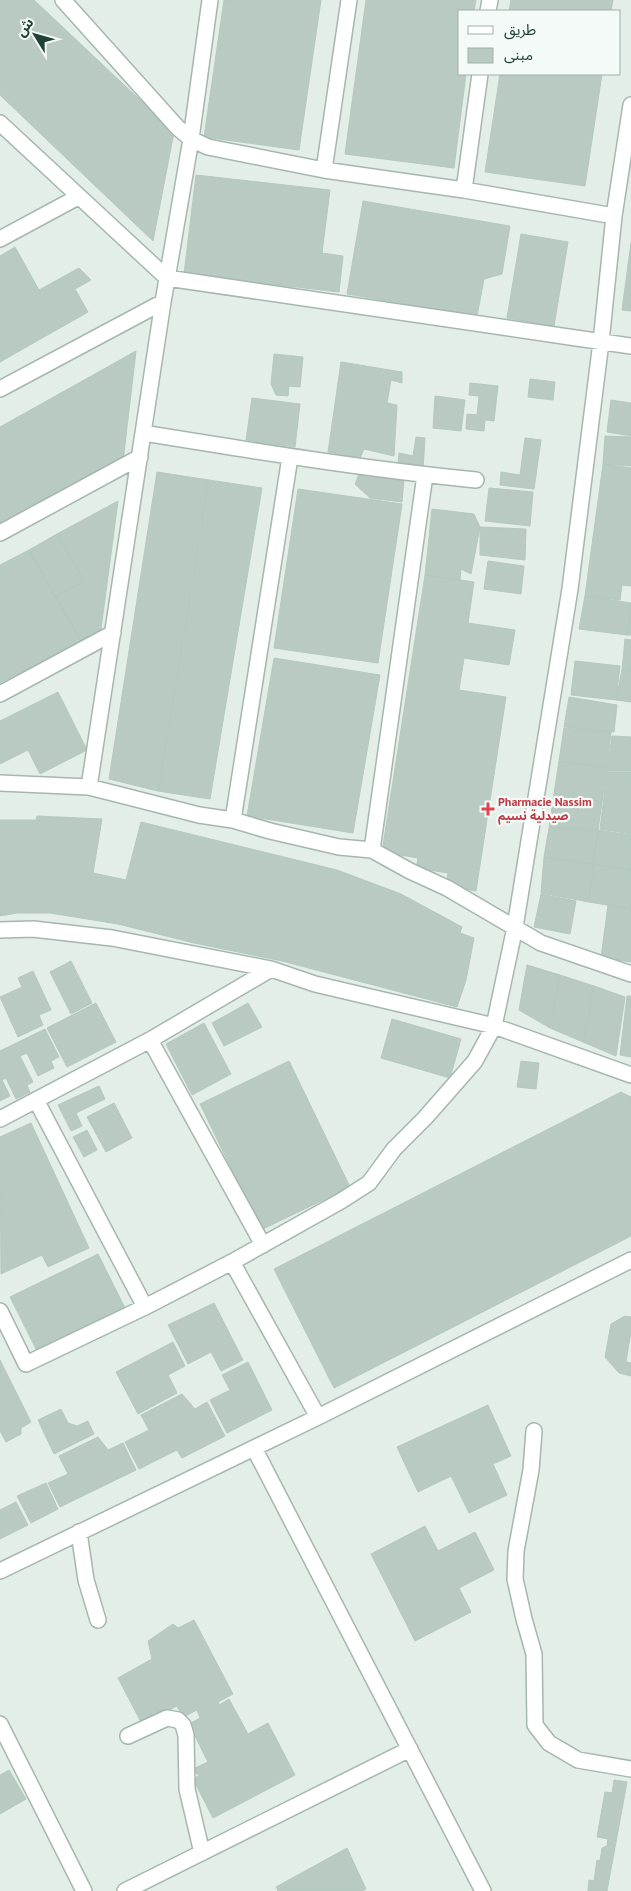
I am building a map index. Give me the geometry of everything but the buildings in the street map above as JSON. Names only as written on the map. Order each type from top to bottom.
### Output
[{"type":"street","points":[[63,0],[178,128],[191,139],[208,147],[324,170],[464,190],[614,216]]},
{"type":"street","points":[[89,787],[163,302],[191,139],[210,0]]},
{"type":"street","points":[[324,170],[349,0]]},
{"type":"street","points":[[464,190],[480,75]]},
{"type":"street","points":[[0,1311],[26,1364],[145,1307],[232,1262],[341,1201],[369,1183],[394,1148],[425,1118],[475,1061],[494,1026],[515,927],[570,589],[601,342],[614,216],[631,105]]},
{"type":"street","points":[[0,123],[167,278],[631,346]]},
{"type":"street","points":[[0,239],[78,197]]},
{"type":"street","points":[[0,389],[163,302]]},
{"type":"street","points":[[143,433],[290,457],[476,480]]},
{"type":"street","points":[[0,533],[140,457]]},
{"type":"street","points":[[233,820],[290,457]]},
{"type":"street","points":[[372,850],[425,475]]},
{"type":"street","points":[[0,694],[113,633]]},
{"type":"street","points":[[0,783],[89,787],[199,815],[233,820],[270,831],[339,847],[372,850],[410,871],[447,888],[541,942],[631,974]]},
{"type":"street","points":[[0,930],[33,929],[112,938],[271,969],[315,984],[494,1026],[631,1075]]},
{"type":"street","points":[[0,1119],[150,1040],[271,969]]},
{"type":"street","points":[[150,1040],[263,1245]]},
{"type":"street","points":[[36,1100],[145,1307]]},
{"type":"street","points":[[0,1571],[318,1417],[631,1260]]},
{"type":"street","points":[[232,1262],[318,1417]]},
{"type":"street","points":[[534,1431],[531,1470],[516,1551],[515,1579],[534,1654],[536,1725],[549,1743],[578,1760],[631,1769]]},
{"type":"street","points":[[254,1448],[484,1891]]},
{"type":"street","points":[[79,1532],[86,1580],[98,1620]]},
{"type":"street","points":[[128,1736],[167,1718],[178,1720],[183,1725],[186,1734],[187,1789],[202,1853]]},
{"type":"street","points":[[0,1724],[4,1743],[84,1891]]},
{"type":"street","points":[[125,1891],[410,1749]]},
{"type":"place","name":"Pharmacie Nassim صيدلية نسيم","points":[[488,809]]}]
